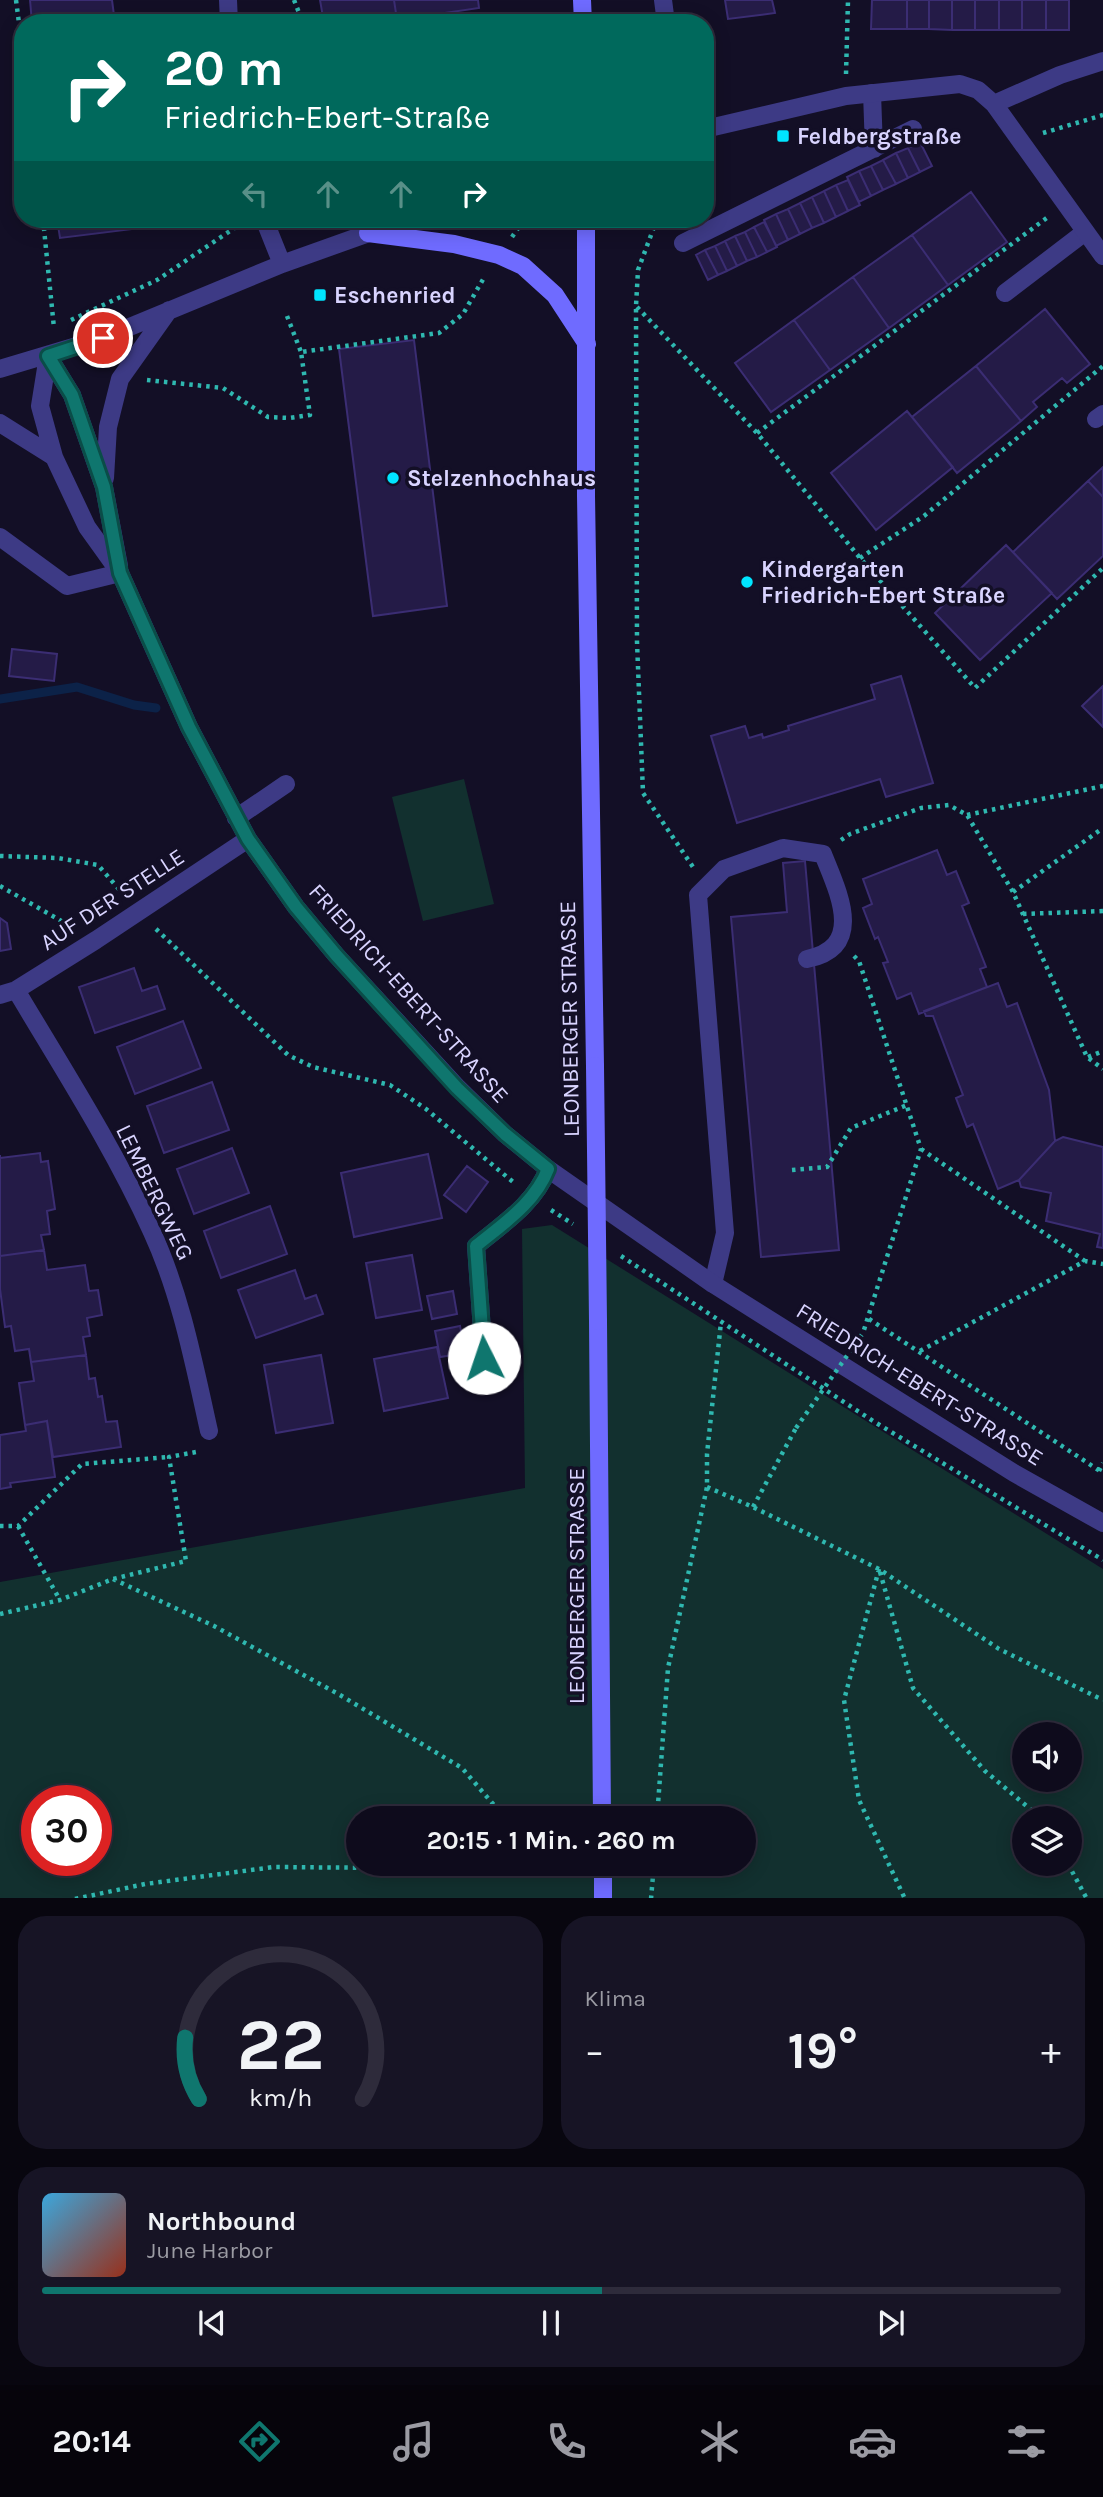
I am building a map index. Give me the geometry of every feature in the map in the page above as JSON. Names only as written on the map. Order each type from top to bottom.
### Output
[{"type":"main road","name":"LEONBERGER STRASSE","points":[[586,228],[586,496],[602,1806]]},
{"type":"main road","points":[[368,233],[454,244],[499,255],[523,266],[555,295],[587,344]]},
{"type":"main road","points":[[603,1876],[603,1898]]},
{"type":"street","points":[[994,104],[1060,75],[1103,61]]},
{"type":"street","points":[[714,127],[846,96],[960,84],[978,90],[994,104],[1103,256]]},
{"type":"street","points":[[872,93],[874,149]]},
{"type":"street","points":[[714,228],[914,129]]},
{"type":"street","points":[[268,228],[282,264]]},
{"type":"street","points":[[0,369],[103,338],[282,264],[382,228]]},
{"type":"street","points":[[683,243],[713,228]]},
{"type":"street","points":[[1005,293],[1086,232]]},
{"type":"street","name":"FRIEDRICH-EBERT-STRASSE","points":[[104,487],[108,427],[120,379],[169,310]]},
{"type":"street","name":"FRIEDRICH-EBERT-STRASSE","points":[[48,356],[40,406],[54,457],[87,527],[120,573],[189,727],[248,839],[296,907],[336,955],[457,1088],[505,1134],[548,1169],[713,1284],[1014,1473],[1103,1523]]},
{"type":"street","name":"FRIEDRICH-EBERT-STRASSE","points":[[48,356],[72,395],[104,487],[120,573]]},
{"type":"street","points":[[0,423],[54,457]]},
{"type":"street","points":[[0,537],[67,586],[120,573]]},
{"type":"street","points":[[236,818],[286,784]]},
{"type":"street","name":"AUF DER STELLE","points":[[8,993],[96,940],[248,839]]},
{"type":"street","points":[[713,1284],[725,1233],[698,895],[724,869],[783,848],[823,854],[841,903],[844,923],[839,940],[828,950],[807,959]]},
{"type":"street","name":"LEMBERGWEG","points":[[8,993],[119,1166],[152,1232],[174,1289],[209,1431]]},
{"type":"street","points":[[484,1358],[476,1246],[524,1206],[542,1183],[548,1169]]},
{"type":"path","points":[[846,96],[848,0]]},
{"type":"path","points":[[1020,139],[1103,116]]},
{"type":"path","points":[[757,433],[1066,204]]},
{"type":"path","points":[[44,228],[54,328]]},
{"type":"path","points":[[44,331],[157,279],[235,228]]},
{"type":"path","points":[[654,228],[638,270],[636,306],[636,642],[643,793],[706,887]]},
{"type":"path","points":[[301,352],[439,333],[463,314],[499,255]]},
{"type":"path","points":[[636,306],[757,433],[860,558],[975,688],[1103,568]]},
{"type":"path","points":[[120,379],[223,388],[268,417],[310,415],[301,352],[287,316]]},
{"type":"path","points":[[860,558],[924,516],[1103,366]]},
{"type":"path","points":[[967,815],[1103,786]]},
{"type":"path","points":[[823,854],[850,834],[921,808],[949,805],[967,815],[1013,892],[1087,1058],[1103,1069]]},
{"type":"path","points":[[1013,892],[1103,828]]},
{"type":"path","points":[[0,856],[58,858],[98,865],[139,912]]},
{"type":"path","points":[[0,886],[96,940]]},
{"type":"path","points":[[1023,914],[1103,911]]},
{"type":"path","points":[[753,1507],[796,1428],[863,1333],[921,1149],[859,961],[839,940]]},
{"type":"path","points":[[1087,1058],[1103,1051]]},
{"type":"path","points":[[792,1170],[827,1167],[851,1128],[907,1105]]},
{"type":"path","points":[[921,1149],[1085,1261],[1103,1264]]},
{"type":"path","points":[[920,1351],[1085,1261]]},
{"type":"path","points":[[869,1319],[1101,1472],[1103,1463]]},
{"type":"path","points":[[658,1806],[668,1668],[707,1487],[707,1454],[721,1322]]},
{"type":"path","points":[[0,1526],[18,1526],[82,1464],[169,1457],[210,1449],[209,1431]]},
{"type":"path","points":[[0,1614],[60,1600],[113,1579],[186,1561],[169,1457]]},
{"type":"path","points":[[707,1487],[879,1569],[999,1649],[1103,1700]]},
{"type":"path","points":[[18,1526],[60,1600]]},
{"type":"path","points":[[879,1569],[913,1688],[985,1771],[1027,1806]]},
{"type":"path","points":[[879,1569],[844,1700],[859,1800],[905,1898]]},
{"type":"path","points":[[113,1579],[214,1626],[340,1695],[462,1768],[495,1806]]},
{"type":"path","points":[[80,1898],[145,1884],[274,1867],[346,1868]]},
{"type":"path","points":[[651,1898],[653,1876]]},
{"type":"path","points":[[1075,1876],[1086,1898]]},
{"type":"green space","points":[[464,779],[494,904],[423,921],[392,797]]},
{"type":"green space","points":[[552,1225],[1103,1569],[1103,1898],[0,1898],[0,1582],[525,1488],[522,1229]]},
{"type":"building","points":[[30,0],[112,0],[114,14],[31,14]]},
{"type":"building","points":[[320,0],[394,0],[396,14],[322,14]]},
{"type":"building","points":[[394,0],[478,0],[479,8],[438,14],[396,14]]},
{"type":"building","points":[[725,0],[772,0],[775,13],[728,19]]},
{"type":"building","points":[[872,0],[907,0],[907,29],[871,29]]},
{"type":"building","points":[[907,0],[929,0],[929,29],[907,29]]},
{"type":"building","points":[[929,0],[952,0],[952,30],[929,29]]},
{"type":"building","points":[[952,0],[975,0],[975,30],[952,30]]},
{"type":"building","points":[[975,0],[999,0],[999,30],[975,30]]},
{"type":"building","points":[[999,0],[1022,0],[1022,30],[999,30]]},
{"type":"building","points":[[1022,0],[1046,0],[1046,30],[1022,30]]},
{"type":"building","points":[[1046,0],[1069,0],[1069,30],[1046,30]]},
{"type":"building","points":[[920,142],[932,166],[920,172],[908,148]]},
{"type":"building","points":[[908,148],[920,172],[908,178],[896,153]]},
{"type":"building","points":[[896,153],[908,178],[896,184],[883,160]]},
{"type":"building","points":[[883,160],[896,184],[883,190],[871,166]]},
{"type":"building","points":[[871,166],[883,190],[871,196],[859,171]]},
{"type":"building","points":[[859,171],[871,196],[859,202],[847,177]]},
{"type":"building","points":[[848,180],[860,205],[848,211],[836,185]]},
{"type":"building","points":[[836,185],[848,211],[836,217],[824,191]]},
{"type":"building","points":[[824,191],[836,217],[824,223],[812,197]]},
{"type":"building","points":[[971,192],[1007,242],[948,285],[912,235]]},
{"type":"building","points":[[812,197],[824,223],[812,228],[800,203]]},
{"type":"building","points":[[800,203],[812,228],[800,234],[788,209]]},
{"type":"building","points":[[788,209],[800,234],[788,240],[776,214]]},
{"type":"building","points":[[776,214],[788,240],[776,246],[764,220]]},
{"type":"building","points":[[764,222],[777,247],[767,252],[754,227]]},
{"type":"building","points":[[754,227],[767,252],[757,257],[745,232]]},
{"type":"building","points":[[58,228],[141,228],[60,238]]},
{"type":"building","points":[[745,232],[757,257],[747,261],[735,236]]},
{"type":"building","points":[[912,235],[948,285],[889,328],[853,277]]},
{"type":"building","points":[[735,236],[747,261],[737,266],[725,241]]},
{"type":"building","points":[[725,241],[737,266],[727,271],[715,246]]},
{"type":"building","points":[[715,246],[727,271],[718,275],[705,250]]},
{"type":"building","points":[[705,250],[718,275],[708,280],[696,255]]},
{"type":"building","points":[[853,277],[889,328],[830,370],[794,320]]},
{"type":"building","points":[[1045,309],[1090,364],[1067,383],[1062,378],[1033,402],[1037,407],[1021,421],[976,366]]},
{"type":"building","points":[[794,320],[830,370],[771,412],[735,363]]},
{"type":"building","name":"Stelzenhochhaus","points":[[414,340],[447,606],[373,616],[339,349]]},
{"type":"building","points":[[976,366],[1021,421],[957,473],[912,417]]},
{"type":"building","points":[[907,411],[953,467],[876,530],[831,473]]},
{"type":"building","points":[[1103,467],[1103,497],[1088,481]]},
{"type":"building","points":[[1088,481],[1103,497],[1103,556],[1057,599],[1013,552]]},
{"type":"building","points":[[1006,545],[1052,593],[980,660],[935,613]]},
{"type":"building","points":[[12,649],[57,654],[54,681],[9,676]]},
{"type":"building","points":[[901,676],[933,783],[886,797],[880,779],[737,823],[711,736],[745,726],[749,738],[762,734],[763,738],[789,730],[788,726],[875,699],[871,685]]},
{"type":"building","points":[[1103,686],[1103,727],[1082,706]]},
{"type":"building","points":[[937,850],[947,875],[956,871],[969,903],[962,906],[986,967],[980,969],[987,987],[919,1014],[911,993],[897,999],[883,963],[888,962],[878,937],[875,939],[863,908],[872,904],[863,879]]},
{"type":"building","points":[[805,861],[839,1250],[761,1257],[731,917],[787,912],[783,863]]},
{"type":"building","points":[[0,918],[7,923],[11,949],[0,951]]},
{"type":"building","points":[[134,968],[142,991],[157,986],[165,1009],[95,1033],[79,987]]},
{"type":"building","points":[[998,983],[1007,1007],[1017,1003],[1049,1090],[1055,1141],[1019,1180],[998,1189],[973,1124],[967,1127],[956,1098],[963,1095],[933,1016],[926,1016],[924,1011]]},
{"type":"building","points":[[183,1021],[201,1068],[135,1094],[117,1047]]},
{"type":"building","points":[[212,1082],[229,1130],[164,1153],[147,1106]]},
{"type":"building","points":[[1063,1137],[1103,1147],[1103,1248],[1097,1247],[1100,1234],[1046,1221],[1051,1193],[1021,1187],[1019,1180],[1055,1141]]},
{"type":"building","points":[[232,1148],[249,1193],[194,1214],[177,1169]]},
{"type":"building","points":[[40,1153],[41,1162],[48,1161],[55,1209],[47,1211],[50,1234],[41,1235],[44,1250],[0,1256],[0,1158]]},
{"type":"building","points":[[428,1154],[442,1218],[354,1237],[341,1173]]},
{"type":"building","points":[[467,1166],[488,1182],[466,1212],[444,1195]]},
{"type":"building","points":[[270,1206],[287,1254],[221,1278],[204,1231]]},
{"type":"building","points":[[44,1250],[47,1270],[85,1265],[89,1291],[98,1290],[102,1315],[87,1318],[90,1336],[83,1337],[86,1355],[31,1362],[29,1349],[15,1351],[11,1326],[5,1327],[0,1289],[0,1256]]},
{"type":"building","points":[[412,1255],[422,1310],[376,1318],[366,1263]]},
{"type":"building","points":[[295,1270],[305,1299],[316,1295],[323,1314],[256,1338],[238,1290]]},
{"type":"building","points":[[453,1291],[457,1314],[432,1319],[427,1296]]},
{"type":"building","points":[[460,1326],[465,1353],[440,1357],[435,1331]]},
{"type":"building","points":[[437,1347],[448,1398],[384,1411],[374,1359]]},
{"type":"building","points":[[86,1355],[89,1379],[95,1378],[98,1397],[102,1396],[106,1422],[117,1421],[121,1447],[53,1457],[47,1421],[25,1425],[19,1383],[34,1381],[31,1362]]},
{"type":"building","points":[[321,1355],[333,1423],[276,1433],[264,1365]]},
{"type":"building","points":[[47,1421],[55,1477],[10,1483],[11,1487],[0,1489],[0,1435],[26,1431],[25,1425]]},
{"type":"waterway","points":[[0,699],[77,687],[134,705],[156,708]]},
{"type":"place","name":"Feldbergstraße","points":[[783,136]]},
{"type":"place","name":"Eschenried","points":[[320,295]]},
{"type":"place","name":"Stelzenhochhaus","points":[[393,478]]},
{"type":"place","name":"Kindergarten Friedrich-Ebert Straße","points":[[747,582]]},
{"type":"route","points":[[103,338],[48,356],[72,395],[104,487],[120,573],[189,727],[236,818],[296,907],[336,955],[457,1088],[505,1134],[548,1169],[542,1183],[524,1206],[476,1246],[484,1358]]}]
